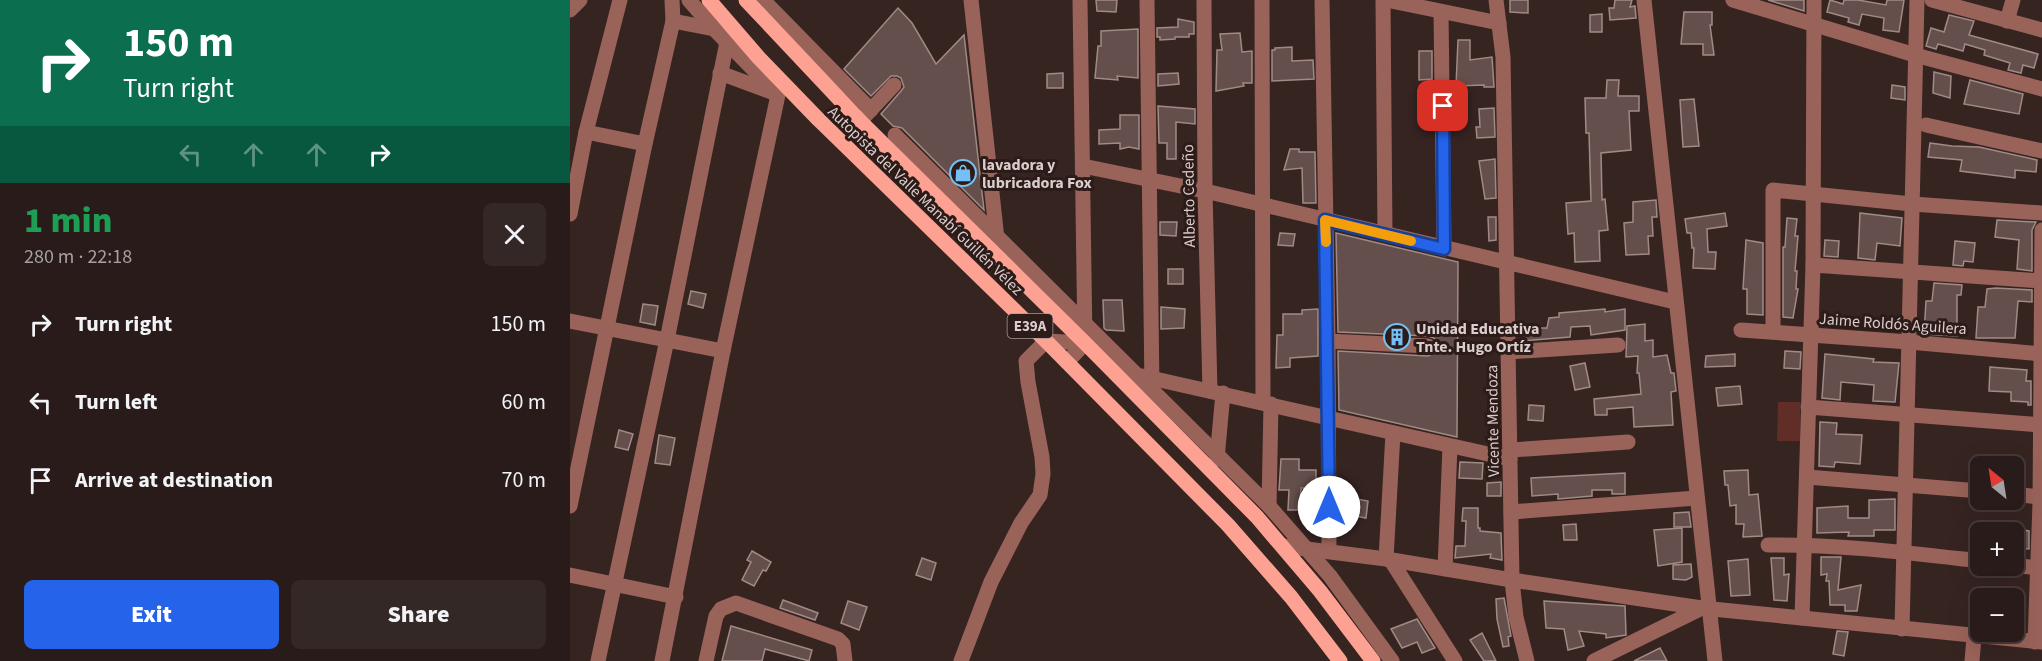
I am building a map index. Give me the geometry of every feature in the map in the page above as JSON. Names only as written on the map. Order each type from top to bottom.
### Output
[{"type":"main road","name":"Autopista del Valle Manabí Guillén Vélez","points":[[709,0],[731,37],[782,91],[1046,341],[1228,525],[1291,597],[1340,661]]},
{"type":"main road","name":"Autopista del Valle Manabí Guillén Vélez","points":[[746,0],[769,26],[866,115],[997,255],[1216,474],[1283,546],[1373,661]]},
{"type":"street","points":[[570,10],[580,0]]},
{"type":"street","points":[[570,214],[576,152],[586,132],[620,0]]},
{"type":"street","points":[[570,506],[645,144],[673,21],[672,0]]},
{"type":"street","points":[[689,0],[714,29]]},
{"type":"street","points":[[971,0],[997,237],[997,255]]},
{"type":"street","points":[[1067,362],[1085,343],[1086,324],[1080,0]]},
{"type":"street","points":[[1147,0],[1147,381]]},
{"type":"street","name":"Alberto Cedeño","points":[[1204,0],[1205,191],[1217,392],[1216,474]]},
{"type":"street","points":[[1262,0],[1269,506]]},
{"type":"street","points":[[1322,0],[1329,550]]},
{"type":"street","points":[[1385,234],[1384,0],[1499,23]]},
{"type":"street","name":"Vicente Mendoza","points":[[1496,0],[1503,57],[1512,580],[1516,616],[1527,661]]},
{"type":"street","points":[[1644,0],[1697,498],[1705,608],[1715,661]]},
{"type":"street","points":[[1733,0],[1916,55],[2042,88]]},
{"type":"street","points":[[1802,618],[1813,265],[1814,0]]},
{"type":"street","points":[[1902,629],[1917,0]]},
{"type":"street","points":[[1932,0],[1965,5],[2007,21],[2042,30]]},
{"type":"street","points":[[2007,21],[2013,0]]},
{"type":"street","points":[[764,1],[769,26]]},
{"type":"street","points":[[764,1],[866,115],[894,85]]},
{"type":"street","points":[[1441,12],[1444,249]]},
{"type":"street","points":[[598,661],[667,340],[720,73],[731,37],[714,29],[673,21]]},
{"type":"street","points":[[662,661],[723,351],[782,91],[720,73]]},
{"type":"street","points":[[1926,125],[2042,151]]},
{"type":"street","points":[[586,132],[645,144]]},
{"type":"street","points":[[895,135],[1086,324],[1147,381],[1269,506],[1337,585],[1392,661]]},
{"type":"street","points":[[1083,166],[1205,191],[1675,302]]},
{"type":"street","points":[[1773,332],[1773,190],[1912,204],[2042,213]]},
{"type":"street","points":[[2038,642],[2042,230]]},
{"type":"street","points":[[1813,265],[2042,281]]},
{"type":"street","points":[[570,321],[723,351]]},
{"type":"street","name":"Jaime Roldós Aguilera","points":[[1741,330],[2041,353]]},
{"type":"street","points":[[960,661],[991,582],[1021,522],[1040,495],[1043,474],[1042,457],[1026,361],[1046,341],[1085,343]]},
{"type":"street","points":[[1328,341],[1428,346]]},
{"type":"street","points":[[1508,352],[1618,345]]},
{"type":"street","points":[[1147,381],[1217,392],[1450,446],[1510,454],[1628,442]]},
{"type":"street","points":[[1808,407],[2041,425]]},
{"type":"street","points":[[1393,433],[1388,559],[1455,661]]},
{"type":"street","points":[[1445,569],[1450,446]]},
{"type":"street","points":[[1237,473],[1269,474]]},
{"type":"street","points":[[1807,477],[1970,490]]},
{"type":"street","points":[[2024,497],[2040,501]]},
{"type":"street","points":[[1511,512],[1697,498]]},
{"type":"street","points":[[1768,544],[1805,544],[1970,560]]},
{"type":"street","points":[[1283,546],[1329,550],[1705,608],[1970,637]]},
{"type":"street","points":[[2024,568],[2039,572]]},
{"type":"street","points":[[570,575],[676,597]]},
{"type":"street","points":[[706,661],[716,616],[720,609],[736,603],[838,639],[843,644],[845,661]]},
{"type":"street","points":[[1594,661],[1705,608]]},
{"type":"street","points":[[1972,661],[1974,642]]},
{"type":"shaded area","points":[[1778,402],[1800,402],[1800,441],[1777,441]]},
{"type":"building","points":[[1096,0],[1117,0],[1116,12],[1097,11]]},
{"type":"building","points":[[1510,0],[1528,0],[1528,13],[1510,12]]},
{"type":"building","points":[[1615,0],[1632,0],[1630,7],[1635,6],[1636,18],[1610,20],[1609,8],[1614,8]]},
{"type":"building","points":[[1768,0],[1804,0],[1804,11]]},
{"type":"building","points":[[1830,0],[1843,4],[1844,0],[1858,0],[1886,5],[1887,0],[1904,0],[1899,32],[1883,30],[1884,18],[1862,14],[1859,25],[1848,22],[1849,18],[1827,12]]},
{"type":"building","name":"lavadora y lubricadora Fox","points":[[898,8],[912,23],[936,64],[964,35],[984,210],[902,128],[893,126],[881,114],[904,87],[901,78],[891,76],[871,96],[844,69]]},
{"type":"building","points":[[1684,12],[1712,12],[1712,25],[1710,25],[1714,55],[1703,55],[1703,44],[1681,44]]},
{"type":"building","points":[[1602,14],[1602,32],[1590,32],[1590,15]]},
{"type":"building","points":[[1949,15],[1974,21],[1969,35],[2038,54],[2034,68],[2023,65],[2021,73],[2008,70],[2010,63],[1984,55],[1985,50],[1965,44],[1963,51],[1938,44],[1936,49],[1926,46],[1931,28],[1944,32]]},
{"type":"building","points":[[1178,19],[1194,22],[1194,34],[1189,34],[1189,37],[1175,37],[1175,39],[1160,40],[1160,37],[1157,37],[1157,28],[1178,27]]},
{"type":"building","points":[[1138,29],[1138,78],[1117,76],[1118,80],[1095,78],[1098,46],[1101,46],[1101,31]]},
{"type":"building","points":[[1240,33],[1242,52],[1252,51],[1252,83],[1243,83],[1244,86],[1216,91],[1217,50],[1222,50],[1220,34]]},
{"type":"building","points":[[1458,40],[1470,40],[1470,60],[1492,57],[1494,87],[1456,86]]},
{"type":"building","points":[[1292,47],[1292,61],[1313,60],[1314,79],[1272,81],[1272,50]]},
{"type":"building","points":[[1419,51],[1432,51],[1432,79],[1419,80]]},
{"type":"building","points":[[1934,72],[1951,76],[1950,98],[1933,93]]},
{"type":"building","points":[[1063,73],[1063,88],[1047,88],[1047,74]]},
{"type":"building","points":[[1178,73],[1179,84],[1158,86],[1158,74]]},
{"type":"building","points":[[1607,80],[1619,80],[1618,96],[1639,96],[1639,111],[1629,111],[1631,150],[1601,153],[1602,200],[1605,199],[1608,230],[1599,231],[1600,261],[1575,262],[1574,233],[1568,234],[1566,203],[1591,201],[1589,133],[1586,133],[1585,98],[1606,98]]},
{"type":"building","points":[[1970,80],[2023,94],[2019,114],[1964,104]]},
{"type":"building","points":[[1892,85],[1905,87],[1905,100],[1891,98]]},
{"type":"building","points":[[1694,99],[1699,146],[1683,147],[1680,100]]},
{"type":"building","points":[[1158,106],[1195,109],[1195,124],[1176,122],[1176,159],[1167,159],[1167,143],[1159,143]]},
{"type":"building","points":[[1494,108],[1495,137],[1477,138],[1476,127],[1480,127],[1479,109]]},
{"type":"building","points":[[1120,115],[1139,115],[1139,149],[1129,147],[1120,149],[1120,143],[1099,144],[1099,130],[1120,129]]},
{"type":"building","points":[[1930,143],[1979,147],[2037,160],[2036,172],[2015,170],[2015,178],[1960,171],[1962,160],[1928,157]]},
{"type":"building","points":[[1290,149],[1299,149],[1299,152],[1315,152],[1316,203],[1303,203],[1302,168],[1284,170]]},
{"type":"building","points":[[1495,159],[1496,198],[1485,199],[1479,161]]},
{"type":"building","points":[[1656,200],[1657,217],[1652,217],[1653,236],[1648,236],[1649,254],[1626,255],[1624,223],[1633,222],[1633,202]]},
{"type":"building","points":[[1725,213],[1727,226],[1707,229],[1708,252],[1716,252],[1715,269],[1693,268],[1694,248],[1692,248],[1691,233],[1687,233],[1685,219]]},
{"type":"building","points":[[1860,213],[1902,218],[1900,246],[1877,243],[1875,260],[1858,258]]},
{"type":"building","points":[[1488,217],[1496,217],[1496,240],[1489,241]]},
{"type":"building","points":[[1787,218],[1797,219],[1795,271],[1797,271],[1796,289],[1798,289],[1793,318],[1783,317],[1783,247],[1785,247]]},
{"type":"building","points":[[1997,220],[2036,222],[2032,230],[2032,271],[2017,269],[2019,240],[1995,237]]},
{"type":"building","points":[[1160,222],[1177,222],[1176,236],[1160,235]]},
{"type":"building","points":[[1280,233],[1295,234],[1293,246],[1278,245]]},
{"type":"building","name":"Unidad Educativa Tnte. Hugo Ortíz","points":[[1336,233],[1458,262],[1457,437],[1339,410],[1338,351],[1428,356],[1436,352],[1438,346],[1434,338],[1428,336],[1338,332]]},
{"type":"building","points":[[1746,240],[1763,243],[1763,315],[1747,314],[1747,289],[1743,289]]},
{"type":"building","points":[[1825,240],[1839,241],[1838,257],[1824,256]]},
{"type":"building","points":[[1955,241],[1975,243],[1973,262],[1964,261],[1963,266],[1953,265]]},
{"type":"building","points":[[1168,269],[1183,269],[1183,284],[1168,284]]},
{"type":"building","points":[[1934,283],[1962,285],[1961,295],[1957,295],[1957,336],[1924,334],[1926,301],[1932,301]]},
{"type":"building","points":[[1987,289],[2032,290],[2032,302],[2018,301],[2015,338],[1976,338],[1978,307],[1985,307]]},
{"type":"building","points":[[691,291],[706,294],[703,308],[688,304]]},
{"type":"building","points":[[1103,300],[1122,300],[1124,331],[1104,328]]},
{"type":"building","points":[[643,304],[658,306],[655,325],[640,322]]},
{"type":"building","points":[[1161,307],[1185,309],[1184,328],[1161,329]]},
{"type":"building","points":[[1318,309],[1318,356],[1290,358],[1290,367],[1276,368],[1277,335],[1283,335],[1283,314],[1302,314],[1302,310]]},
{"type":"building","points":[[1605,309],[1605,312],[1625,309],[1625,330],[1591,335],[1590,326],[1571,327],[1570,337],[1522,341],[1522,328],[1547,328],[1549,318],[1559,317],[1559,313]]},
{"type":"building","points":[[1645,324],[1645,341],[1653,340],[1653,357],[1667,355],[1671,373],[1674,373],[1676,391],[1671,392],[1673,425],[1634,427],[1633,407],[1607,409],[1607,415],[1595,415],[1594,399],[1641,394],[1639,373],[1637,373],[1638,356],[1626,357],[1627,326]]},
{"type":"building","points":[[1785,351],[1801,352],[1800,369],[1784,368]]},
{"type":"building","points":[[1735,354],[1735,366],[1705,367],[1706,356]]},
{"type":"building","points":[[1825,354],[1874,359],[1873,362],[1899,363],[1895,402],[1873,401],[1874,385],[1841,382],[1840,400],[1822,398]]},
{"type":"building","points":[[1585,363],[1590,387],[1575,390],[1570,366]]},
{"type":"building","points":[[1990,367],[2027,370],[2026,381],[2031,381],[2031,405],[2028,405],[2028,402],[2011,401],[2011,392],[1989,391]]},
{"type":"building","points":[[1740,386],[1742,404],[1718,406],[1716,388]]},
{"type":"building","points":[[1529,405],[1544,406],[1543,421],[1528,420]]},
{"type":"building","points":[[1820,422],[1837,423],[1836,434],[1862,435],[1860,464],[1835,462],[1834,467],[1819,466]]},
{"type":"building","points":[[619,430],[633,434],[628,450],[615,447]]},
{"type":"building","points":[[659,435],[675,438],[670,465],[655,463]]},
{"type":"building","points":[[1281,459],[1299,459],[1299,470],[1316,470],[1316,488],[1301,488],[1300,510],[1288,510],[1289,490],[1279,490]]},
{"type":"building","points":[[1460,462],[1483,463],[1482,479],[1459,478]]},
{"type":"building","points":[[1748,470],[1749,495],[1758,494],[1762,536],[1743,537],[1744,524],[1736,524],[1736,505],[1730,506],[1728,485],[1725,485],[1724,471]]},
{"type":"building","points":[[1625,473],[1625,494],[1612,494],[1612,490],[1592,490],[1592,496],[1558,499],[1558,494],[1532,496],[1531,478]]},
{"type":"building","points":[[1501,482],[1501,496],[1487,496],[1487,483]]},
{"type":"building","points":[[1346,497],[1368,501],[1366,518],[1344,514]]},
{"type":"building","points":[[1895,499],[1895,530],[1874,530],[1874,536],[1848,536],[1849,532],[1817,533],[1817,508],[1848,506],[1848,518],[1869,518],[1869,500]]},
{"type":"building","points":[[1463,508],[1478,508],[1480,531],[1501,533],[1502,560],[1490,558],[1491,554],[1455,558],[1456,546],[1465,546],[1466,521],[1462,521]]},
{"type":"building","points":[[1689,512],[1691,527],[1674,527],[1674,513]]},
{"type":"building","points":[[1576,524],[1577,540],[1564,540],[1563,525]]},
{"type":"building","points":[[1682,528],[1682,562],[1658,566],[1654,530]]},
{"type":"building","points":[[2024,530],[2029,531],[2029,549],[2024,548]]},
{"type":"building","points":[[752,551],[771,562],[766,571],[763,570],[754,586],[742,580],[751,562],[747,560]]},
{"type":"building","points":[[1821,557],[1841,557],[1838,590],[1861,585],[1857,611],[1845,611],[1845,605],[1830,605],[1829,581],[1826,581],[1827,574],[1821,575]]},
{"type":"building","points":[[922,558],[936,563],[931,580],[916,575]]},
{"type":"building","points":[[1771,558],[1784,558],[1784,575],[1789,574],[1787,601],[1774,600]]},
{"type":"building","points":[[1748,559],[1750,595],[1731,596],[1728,561]]},
{"type":"building","points":[[1691,564],[1692,577],[1686,580],[1673,579],[1673,565]]},
{"type":"building","points":[[1504,598],[1511,636],[1508,637],[1509,646],[1503,647],[1497,619],[1496,599]]},
{"type":"building","points":[[783,600],[818,613],[815,620],[780,608]]},
{"type":"building","points":[[848,601],[867,607],[859,630],[841,623]]},
{"type":"building","points":[[1544,601],[1625,606],[1626,635],[1606,638],[1606,634],[1579,631],[1584,646],[1568,650],[1564,629],[1546,628]]},
{"type":"building","points":[[1417,619],[1435,648],[1422,653],[1417,642],[1402,648],[1391,629]]},
{"type":"building","points":[[731,626],[812,650],[809,661],[765,649],[762,661],[722,661]]},
{"type":"building","points":[[1837,631],[1848,632],[1844,656],[1833,654]]},
{"type":"building","points":[[1482,633],[1496,661],[1484,661],[1470,640]]},
{"type":"building","points":[[1660,648],[1667,661],[1634,661]]},
{"type":"slow traffic","points":[[1326,242],[1325,220],[1411,241]]},
{"type":"place","name":"lavadora y lubricadora Fox","points":[[963,173]]},
{"type":"place","name":"Unidad Educativa Tnte. Hugo Ortíz","points":[[1397,337]]},
{"type":"route","points":[[1329,507],[1325,220],[1444,249],[1443,106]]}]
